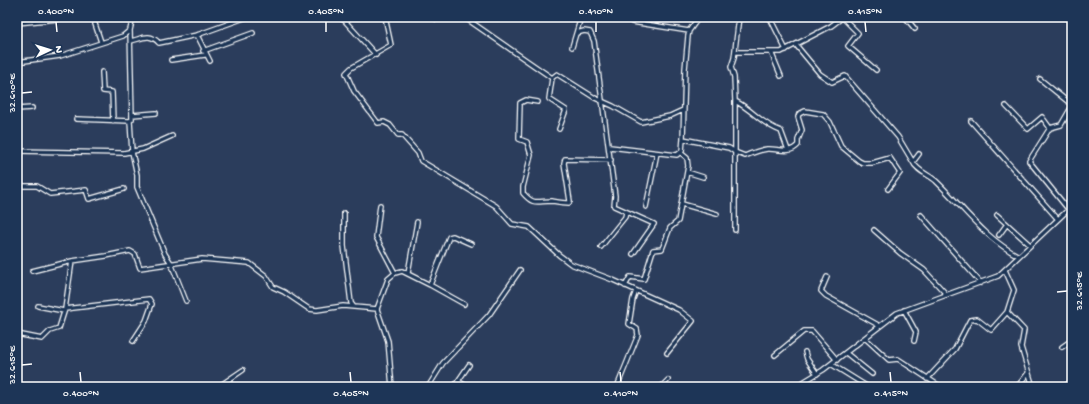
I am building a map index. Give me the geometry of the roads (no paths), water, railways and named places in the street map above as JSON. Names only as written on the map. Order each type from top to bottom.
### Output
[{"type":"street","points":[[17,23],[58,19],[58,17]]},
{"type":"street","points":[[133,17],[130,30],[132,115],[130,121],[132,152],[137,175],[137,187],[165,254],[172,263],[186,301]]},
{"type":"street","points":[[131,40],[153,37],[160,43],[197,35],[247,17]]},
{"type":"street","points":[[338,17],[344,20],[376,55]]},
{"type":"street","points":[[385,17],[391,45],[351,68],[346,73],[354,91],[378,123],[384,122],[390,125],[398,135],[402,135],[418,153],[420,161],[496,206],[512,224],[529,227],[571,264],[679,310],[692,319],[693,321],[666,353]]},
{"type":"street","points":[[464,17],[552,78]]},
{"type":"street","points":[[468,20],[474,17]]},
{"type":"street","points":[[572,47],[581,17]]},
{"type":"street","points":[[625,286],[630,277],[644,279],[653,250],[662,249],[670,228],[678,221],[688,161],[681,153],[683,139],[685,69],[689,30],[699,17]]},
{"type":"street","points":[[735,230],[735,101],[734,77],[731,66],[735,52],[739,17]]},
{"type":"street","points":[[735,52],[771,52],[786,50],[842,17],[858,33],[848,46],[876,70]]},
{"type":"street","points":[[906,17],[915,29]]},
{"type":"street","points":[[771,20],[786,50]]},
{"type":"street","points":[[632,22],[689,30]]},
{"type":"street","points":[[96,24],[101,42]]},
{"type":"street","points":[[17,62],[60,56],[123,36],[130,30]]},
{"type":"street","points":[[577,33],[588,31],[593,36],[610,146],[615,196],[614,206],[654,224],[633,254]]},
{"type":"street","points":[[203,51],[253,33]]},
{"type":"street","points":[[197,35],[203,51],[210,61]]},
{"type":"street","points":[[796,45],[820,74],[832,82],[845,76],[898,137],[913,162],[940,185],[995,241],[1019,256]]},
{"type":"street","points":[[771,52],[781,76]]},
{"type":"street","points":[[171,60],[205,55]]},
{"type":"street","points":[[102,72],[103,91],[112,92],[113,121]]},
{"type":"street","points":[[559,129],[566,110],[549,100],[552,78],[555,74],[561,75],[603,103],[614,106],[644,122],[670,116],[683,110]]},
{"type":"street","points":[[1040,79],[1072,105],[1061,125],[1050,128],[1029,161],[1068,209]]},
{"type":"street","points":[[538,102],[523,101],[520,103],[519,109],[519,139],[527,142],[532,155],[523,188],[523,192],[527,197],[538,203],[551,201],[569,203],[570,201],[564,163],[565,159],[611,160]]},
{"type":"street","points":[[735,101],[746,106],[766,125],[781,131],[788,150]]},
{"type":"street","points":[[1006,106],[1028,129],[1042,117],[1050,128]]},
{"type":"street","points":[[17,110],[32,108]]},
{"type":"street","points":[[683,139],[729,148],[745,156],[768,149],[779,151],[788,150],[798,145],[798,140],[802,130],[798,114],[805,111],[823,114],[830,122],[841,146],[859,161],[863,163],[872,163],[890,158],[900,173],[888,189]]},
{"type":"street","points":[[132,115],[156,113]]},
{"type":"street","points":[[76,119],[130,121]]},
{"type":"street","points":[[971,121],[1058,218]]},
{"type":"street","points":[[17,151],[115,154],[132,152],[172,136]]},
{"type":"street","points":[[610,146],[677,155],[681,153]]},
{"type":"street","points":[[646,207],[657,153]]},
{"type":"street","points":[[913,162],[919,154]]},
{"type":"street","points":[[687,172],[704,177]]},
{"type":"street","points":[[17,186],[37,186],[50,194],[86,190],[89,199],[124,189]]},
{"type":"street","points":[[682,204],[717,214]]},
{"type":"street","points":[[380,205],[376,237],[394,273]]},
{"type":"street","points":[[795,387],[837,360],[880,326],[904,310],[998,276],[1072,206]]},
{"type":"street","points":[[602,247],[625,216],[626,212]]},
{"type":"street","points":[[344,213],[344,246],[351,302],[354,307]]},
{"type":"street","points":[[997,215],[1030,245]]},
{"type":"street","points":[[921,216],[981,283]]},
{"type":"street","points":[[408,273],[417,222]]},
{"type":"street","points":[[999,235],[1007,224]]},
{"type":"street","points":[[874,230],[900,253],[924,270],[947,295]]},
{"type":"street","points":[[430,285],[449,236],[471,244]]},
{"type":"street","points":[[32,271],[72,261],[130,251],[135,254],[140,268],[202,259],[249,263],[266,276],[273,287],[309,309],[317,310],[343,306],[377,309]]},
{"type":"street","points":[[17,334],[44,339],[50,331],[61,325],[72,261]]},
{"type":"street","points":[[428,387],[443,363],[489,315],[520,270]]},
{"type":"street","points":[[927,379],[956,348],[970,320],[977,319],[991,330],[1007,312],[1014,290],[1005,270]]},
{"type":"street","points":[[392,387],[388,341],[377,309],[388,279],[394,273],[402,271],[464,304]]},
{"type":"street","points":[[827,277],[821,291],[826,296],[880,326]]},
{"type":"street","points":[[617,387],[638,335],[637,329],[628,324],[636,291]]},
{"type":"street","points":[[38,306],[64,310],[149,299],[152,304],[146,321],[133,341]]},
{"type":"street","points":[[904,310],[916,332],[914,341]]},
{"type":"street","points":[[1007,312],[1024,330],[1021,347],[1033,387]]},
{"type":"street","points":[[775,355],[804,331],[809,330],[812,331],[837,360]]},
{"type":"street","points":[[865,338],[889,360],[898,359],[940,387]]},
{"type":"street","points":[[1062,347],[1072,340]]},
{"type":"street","points":[[805,352],[807,360],[817,374]]},
{"type":"street","points":[[846,353],[872,374]]},
{"type":"street","points":[[831,364],[868,387]]},
{"type":"street","points":[[454,387],[469,365]]},
{"type":"street","points":[[218,387],[242,370]]},
{"type":"street","points":[[1017,387],[1028,373]]},
{"type":"street","points":[[661,387],[668,380]]},
{"type":"street","points":[[458,381],[468,387]]},
{"type":"street","points":[[1064,387],[1072,381]]},
{"type":"street","points":[[802,383],[807,387]]},
{"type":"street","points":[[59,387],[68,384]]}]
